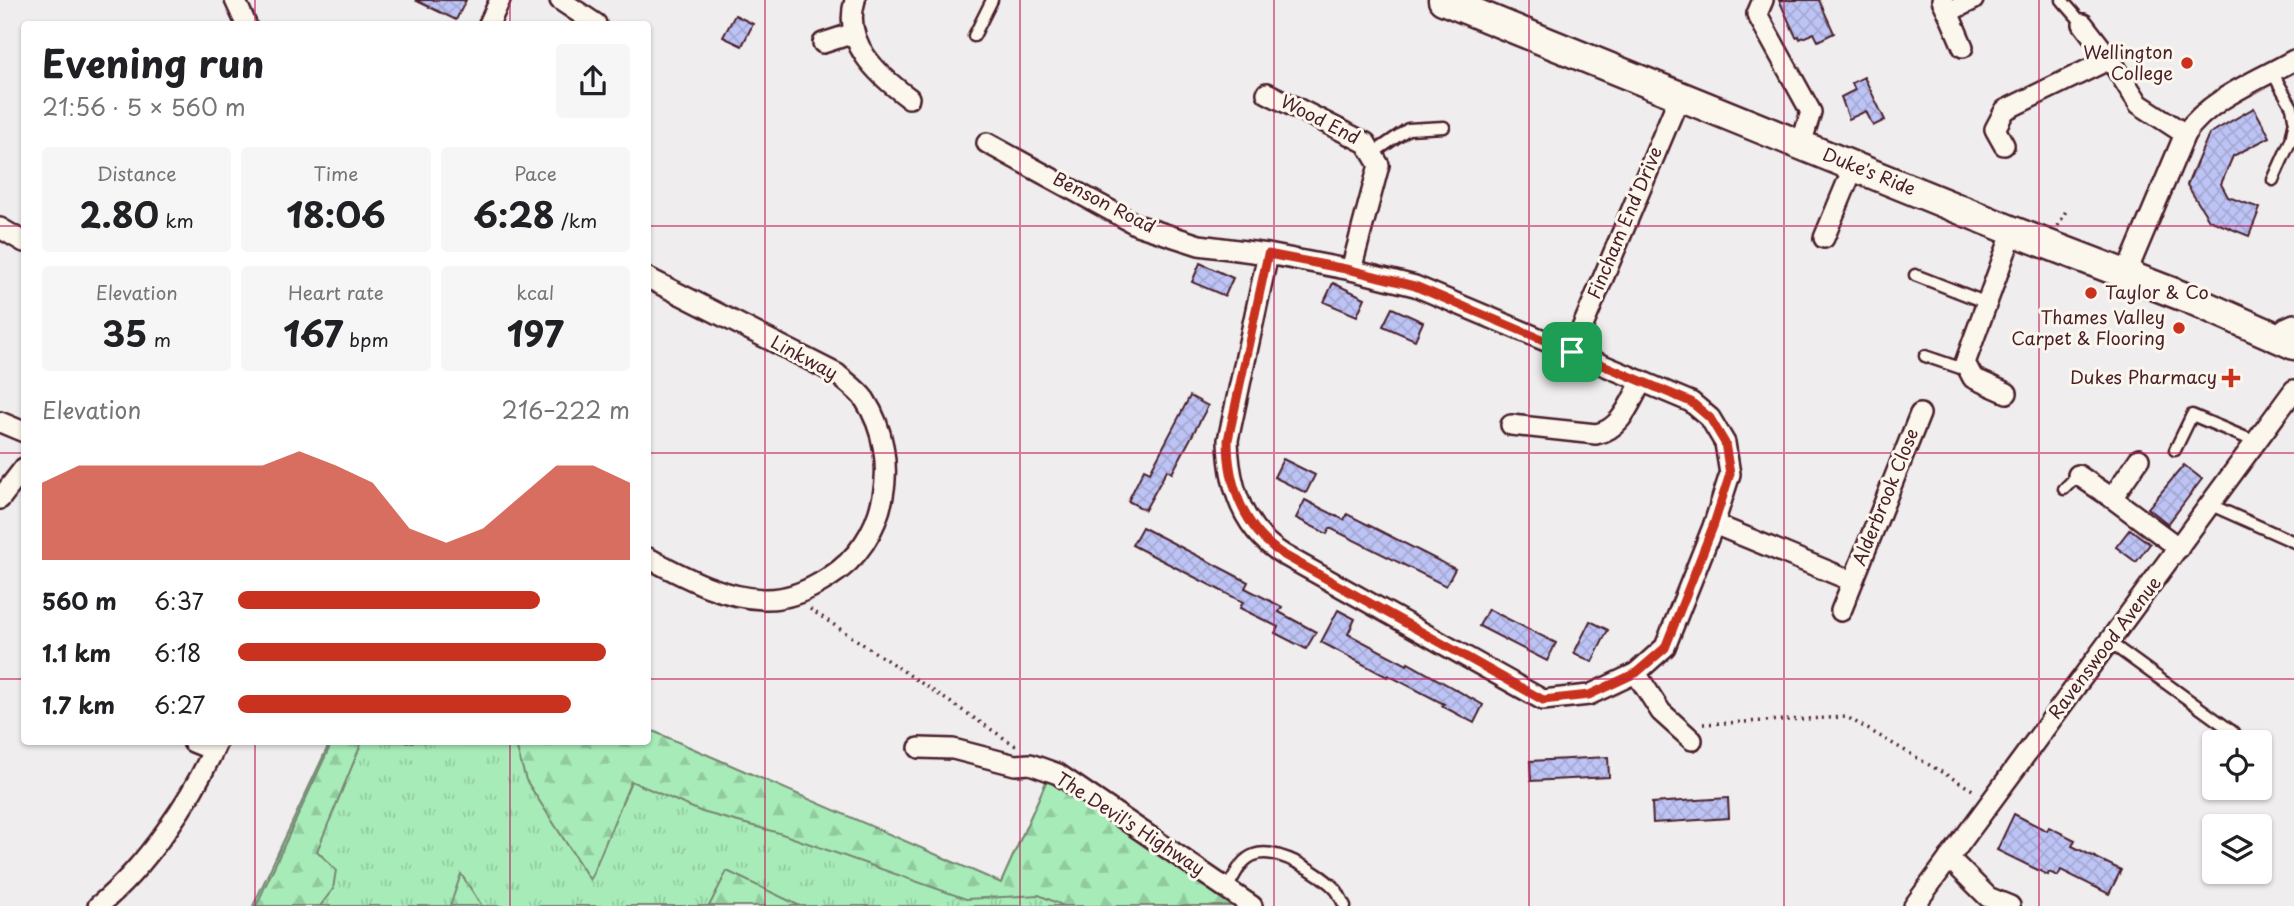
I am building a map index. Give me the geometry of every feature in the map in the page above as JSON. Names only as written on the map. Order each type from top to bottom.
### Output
[{"type":"main road","name":"Duke's Ride","points":[[1443,0],[1490,10],[1680,95],[2013,231],[2289,336]]},
{"type":"street","points":[[235,0],[245,21]]},
{"type":"street","points":[[490,21],[500,0]]},
{"type":"street","points":[[560,0],[592,21]]},
{"type":"street","points":[[855,0],[852,10],[854,33],[870,65],[909,98]]},
{"type":"street","points":[[1763,0],[1757,14],[1811,112],[1801,144]]},
{"type":"street","points":[[1963,47],[1945,6],[1973,0]]},
{"type":"street","points":[[2083,24],[2139,104],[2185,134]]},
{"type":"street","points":[[823,43],[854,33]]},
{"type":"street","points":[[2004,145],[1995,129],[2005,110],[2110,59]]},
{"type":"street","points":[[2126,274],[2185,134],[2196,118],[2215,104],[2294,60]]},
{"type":"street","name":"Wood End","points":[[1267,93],[1366,143],[1379,165],[1351,270]]},
{"type":"street","name":"Fincham End Drive","points":[[1572,352],[1680,95]]},
{"type":"street","name":"Benson Road","points":[[987,143],[1137,225],[1199,246],[1268,254],[1415,286],[1691,402],[1710,418],[1725,443],[1730,474],[1714,524],[1665,648],[1636,673],[1589,695],[1543,700],[1267,543],[1252,526],[1233,487],[1228,463],[1228,440],[1268,254]]},
{"type":"street","points":[[1824,238],[1854,166]]},
{"type":"street","points":[[0,229],[21,240]]},
{"type":"street","points":[[2007,393],[1973,379],[1965,363],[2013,231]]},
{"type":"street","name":"Linkway","points":[[651,280],[837,374],[863,397],[880,431],[886,479],[872,530],[858,553],[842,570],[792,596],[763,599],[730,594],[698,583],[651,560]]},
{"type":"street","points":[[1511,425],[1603,433],[1620,421],[1642,382]]},
{"type":"street","name":"Ravenswood Avenue","points":[[1914,906],[2294,390]]},
{"type":"street","name":"Alderbrook Close","points":[[1841,611],[1920,414]]},
{"type":"street","points":[[0,422],[21,431]]},
{"type":"street","points":[[2112,498],[2139,459]]},
{"type":"street","points":[[0,499],[21,472]]},
{"type":"street","points":[[2078,475],[2179,548]]},
{"type":"street","name":"Alderbrook Close","points":[[1714,524],[1852,581]]},
{"type":"street","points":[[1636,673],[1661,712],[1692,740]]},
{"type":"street","points":[[98,906],[117,891],[168,830],[215,746]]},
{"type":"street","name":"The Devil's Highway","points":[[919,748],[953,749],[1015,765],[1030,764],[1058,774],[1252,906]]},
{"type":"street","points":[[1949,858],[1988,897],[2010,906]]},
{"type":"lane","points":[[974,36],[992,0]]},
{"type":"lane","points":[[2062,0],[2083,24]]},
{"type":"lane","points":[[2273,72],[2292,107],[2294,119]]},
{"type":"lane","points":[[2273,180],[2291,141],[2294,125]]},
{"type":"lane","points":[[1372,154],[1408,129],[1444,127]]},
{"type":"lane","points":[[1915,275],[1987,303]]},
{"type":"lane","points":[[1925,356],[1969,371]]},
{"type":"lane","points":[[2175,450],[2192,415],[2256,442]]},
{"type":"lane","points":[[2064,489],[2078,475]]},
{"type":"lane","points":[[2211,505],[2294,542]]},
{"type":"lane","points":[[2109,642],[2229,730]]},
{"type":"lane","points":[[1227,888],[1243,862],[1256,854],[1271,853],[1302,864],[1326,881],[1338,892],[1345,906]]},
{"type":"path","points":[[2055,232],[2067,209]]},
{"type":"path","points":[[792,596],[1020,748],[1030,764]]},
{"type":"path","points":[[1676,726],[1847,717],[1991,801]]},
{"type":"green space","points":[[651,730],[1001,883],[1047,780],[1237,906],[253,906],[329,745],[651,745]]},
{"type":"green space","points":[[651,730],[1001,883],[1047,780],[1237,906],[1064,906],[1039,895],[966,899],[779,833],[702,812],[631,781],[590,880],[526,780],[516,745],[651,745]]},
{"type":"green space","points":[[331,745],[361,745],[317,851],[336,870],[333,889],[320,906],[256,906]]},
{"type":"green space","points":[[727,871],[800,906],[709,906]]},
{"type":"green space","points":[[461,874],[482,906],[450,906]]},
{"type":"building","points":[[415,0],[466,0],[456,20]]},
{"type":"building","points":[[1779,0],[1819,0],[1834,33],[1818,41],[1814,33],[1800,39],[1799,36],[1796,37]]},
{"type":"building","points":[[735,15],[753,24],[742,46],[723,37]]},
{"type":"building","points":[[1864,77],[1885,120],[1873,126],[1866,111],[1849,119],[1841,97],[1855,90],[1852,83]]},
{"type":"building","points":[[2254,108],[2270,137],[2233,156],[2221,184],[2228,197],[2260,208],[2249,236],[2209,220],[2187,185],[2209,134]]},
{"type":"building","points":[[1200,263],[1233,278],[1225,296],[1192,282]]},
{"type":"building","points":[[1333,283],[1365,298],[1357,316],[1324,302]]},
{"type":"building","points":[[1392,308],[1423,322],[1415,340],[1383,326]]},
{"type":"building","points":[[1190,396],[1208,406],[1172,473],[1167,470],[1145,510],[1128,501],[1144,469],[1150,472]]},
{"type":"building","points":[[1283,459],[1315,475],[1306,493],[1274,477]]},
{"type":"building","points":[[2184,465],[2202,479],[2168,524],[2148,508]]},
{"type":"building","points":[[1305,500],[1344,520],[1347,514],[1455,569],[1446,586],[1330,528],[1327,534],[1296,518]]},
{"type":"building","points":[[1142,527],[1248,582],[1245,588],[1282,607],[1279,612],[1316,632],[1306,649],[1275,633],[1278,627],[1240,608],[1243,602],[1132,545]]},
{"type":"building","points":[[2130,529],[2150,544],[2136,562],[2116,547]]},
{"type":"building","points":[[1488,609],[1556,643],[1547,661],[1479,626]]},
{"type":"building","points":[[1338,610],[1355,619],[1348,634],[1407,665],[1408,663],[1483,705],[1474,723],[1442,706],[1444,704],[1321,642]]},
{"type":"building","points":[[1590,621],[1608,630],[1592,662],[1574,653]]},
{"type":"building","points":[[1608,757],[1609,777],[1531,781],[1530,761]]},
{"type":"building","points":[[1728,798],[1729,818],[1653,823],[1652,803]]},
{"type":"building","points":[[2014,814],[2047,831],[2049,827],[2075,840],[2072,846],[2121,870],[2109,894],[2061,870],[2058,876],[2049,872],[2048,875],[1997,850]]},
{"type":"place","name":"Wellington College","points":[[2187,63]]},
{"type":"place","name":"Taylor & Co","points":[[2091,293]]},
{"type":"place","name":"Thames Valley Carpet & Flooring","points":[[2179,328]]},
{"type":"place","name":"Dukes Pharmacy","points":[[2231,378]]},
{"type":"route","points":[[1268,254],[1415,286],[1572,352],[1691,402],[1710,418],[1725,443],[1730,474],[1714,524],[1665,648],[1636,673],[1589,695],[1543,700],[1275,550],[1252,526],[1241,506],[1233,487],[1228,463],[1228,440],[1268,254]]}]
